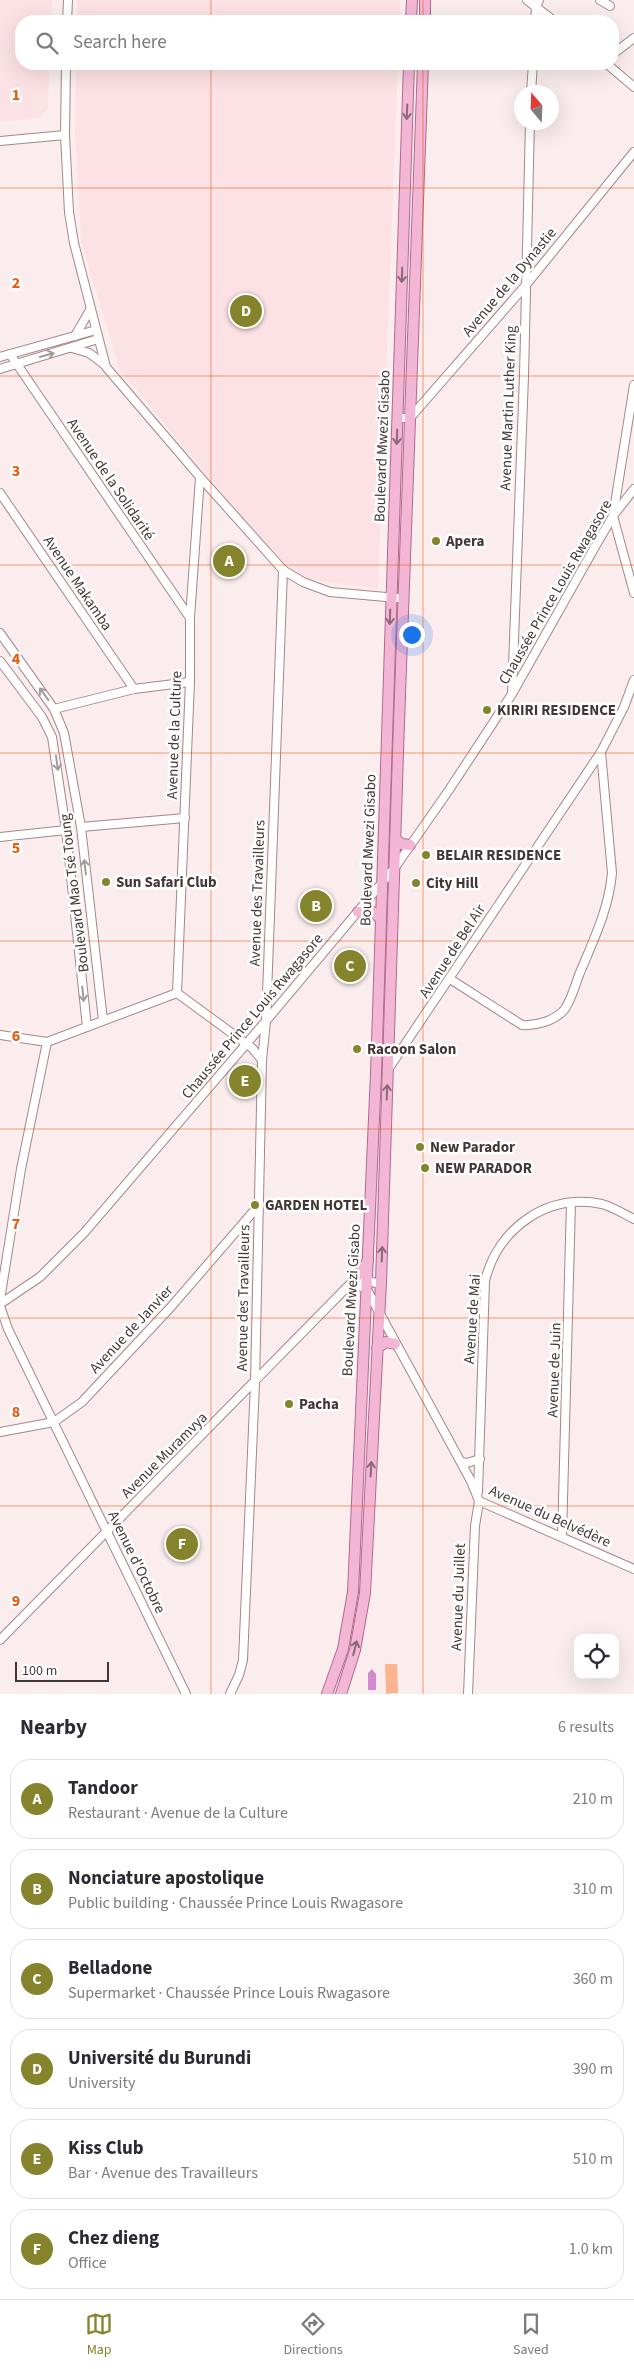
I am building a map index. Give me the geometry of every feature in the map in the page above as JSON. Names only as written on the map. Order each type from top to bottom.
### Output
[{"type":"main road","points":[[411,15],[412,0]]},
{"type":"main road","points":[[424,15],[425,0]]},
{"type":"main road","name":"Boulevard Mwezi Gisabo","points":[[327,1694],[344,1649],[352,1605],[358,1491],[383,882],[386,722],[409,70]]},
{"type":"main road","name":"Boulevard Mwezi Gisabo","points":[[341,1694],[350,1670],[364,1607],[381,1286],[396,866],[398,722],[423,70]]},
{"type":"main road","points":[[404,244],[416,246]]},
{"type":"main road","points":[[386,722],[398,722]]},
{"type":"main road","points":[[396,840],[410,846]]},
{"type":"main road","points":[[358,912],[372,912],[381,919]]},
{"type":"main road","points":[[355,1279],[368,1260]]},
{"type":"main road","points":[[377,1348],[386,1342],[395,1344]]},
{"type":"main road","points":[[358,1491],[370,1491]]},
{"type":"street","points":[[67,15],[68,0]]},
{"type":"street","points":[[527,0],[538,4],[548,15]]},
{"type":"street","points":[[600,0],[610,6]]},
{"type":"street","points":[[619,49],[634,38]]},
{"type":"street","points":[[66,70],[65,135],[72,229],[90,310],[106,367]]},
{"type":"street","points":[[532,85],[533,70]]},
{"type":"street","points":[[614,70],[634,87]]},
{"type":"street","name":"Avenue Martin Luther King","points":[[512,694],[524,376],[530,130]]},
{"type":"street","points":[[0,141],[65,135]]},
{"type":"street","name":"Avenue de la Dynastie","points":[[410,418],[525,286],[634,152]]},
{"type":"street","points":[[75,336],[90,310]]},
{"type":"street","points":[[0,357],[96,330]]},
{"type":"street","points":[[0,369],[98,339]]},
{"type":"street","points":[[72,348],[89,352],[106,367],[200,478],[283,570],[303,582],[330,592],[404,598]]},
{"type":"street","name":"Avenue de la Solidarité","points":[[10,354],[190,618]]},
{"type":"street","points":[[634,385],[613,516],[634,593]]},
{"type":"street","points":[[398,418],[410,418]]},
{"type":"street","name":"Avenue de la Culture","points":[[177,993],[190,682],[190,618],[200,478]]},
{"type":"street","name":"Chaussée Prince Louis Rwagasore","points":[[0,1305],[40,1278],[59,1260],[246,1045],[396,866],[512,694],[613,516],[634,489]]},
{"type":"street","name":"Avenue Makamba","points":[[0,493],[134,688]]},
{"type":"street","name":"Avenue des Travailleurs","points":[[230,1694],[239,1675],[243,1660],[255,1383],[262,1060],[266,1021],[283,570]]},
{"type":"street","name":"Boulevard Mao Tsé Toung","points":[[0,633],[54,708],[64,733],[81,827],[103,1020]]},
{"type":"street","name":"Boulevard Mao Tsé Toung","points":[[0,661],[42,717],[52,737],[66,830],[87,1027]]},
{"type":"street","name":"Avenue de Bel Air","points":[[388,1071],[601,752],[624,707],[634,680]]},
{"type":"street","points":[[54,708],[134,688],[190,682]]},
{"type":"street","points":[[450,979],[522,1025],[531,1026],[564,1010],[602,919],[611,888],[611,864],[601,752]]},
{"type":"street","points":[[81,827],[185,818]]},
{"type":"street","points":[[0,837],[66,830]]},
{"type":"street","points":[[0,1035],[47,1042],[177,993],[258,1054],[262,1060]]},
{"type":"street","points":[[0,1300],[21,1169],[47,1042]]},
{"type":"street","points":[[376,1073],[388,1071]]},
{"type":"street","name":"Avenue de Mai","points":[[478,1498],[485,1281],[489,1266],[503,1240],[524,1219],[557,1205],[571,1203],[602,1204],[634,1219]]},
{"type":"street","name":"Avenue de Juin","points":[[562,1537],[571,1203]]},
{"type":"street","name":"Avenue de Janvier","points":[[0,1432],[54,1422],[82,1402],[170,1308],[258,1206]]},
{"type":"street","points":[[355,1279],[367,1284],[381,1286]]},
{"type":"street","name":"Avenue Muramvya","points":[[0,1640],[255,1383],[355,1279]]},
{"type":"street","points":[[346,1288],[367,1284]]},
{"type":"street","points":[[367,1284],[379,1311]]},
{"type":"street","name":"Avenue d'Octobre","points":[[0,1305],[8,1329],[186,1694]]},
{"type":"street","name":"Avenue du Belvédère","points":[[379,1311],[395,1344],[461,1462],[478,1498],[562,1537],[634,1567]]},
{"type":"street","points":[[461,1462],[467,1463],[480,1459]]},
{"type":"street","name":"Avenue du Juillet","points":[[468,1694],[475,1526],[478,1498]]},
{"type":"shaded area","points":[[0,0],[52,0],[51,15],[15,15],[15,70],[49,70],[48,108],[39,118],[0,122]]},
{"type":"shaded area","points":[[77,0],[400,0],[400,15],[77,15]]},
{"type":"shaded area","points":[[76,70],[398,70],[378,589],[307,579],[283,563],[264,544],[120,370],[81,241],[75,134]]},
{"type":"shaded area","points":[[385,1664],[397,1664],[398,1693],[386,1694]]},
{"type":"shaded area","points":[[372,1669],[376,1674],[376,1690],[368,1690],[368,1673]]},
{"type":"place","name":"Université du Burundi","points":[[246,311]]},
{"type":"place","name":"Apera","points":[[436,541]]},
{"type":"place","name":"Tandoor","points":[[229,561]]},
{"type":"place","name":"KIRIRI RESIDENCE","points":[[487,710]]},
{"type":"place","name":"BELAIR RESIDENCE","points":[[426,855]]},
{"type":"place","name":"Sun Safari Club","points":[[106,882]]},
{"type":"place","name":"City Hill","points":[[416,883]]},
{"type":"place","name":"Nonciature apostolique","points":[[316,906]]},
{"type":"place","name":"Belladone","points":[[350,966]]},
{"type":"place","name":"Racoon Salon","points":[[357,1049]]},
{"type":"place","name":"Kiss Club","points":[[245,1081]]},
{"type":"place","name":"New Parador","points":[[420,1147]]},
{"type":"place","name":"NEW PARADOR","points":[[425,1168]]},
{"type":"place","name":"GARDEN HOTEL","points":[[255,1205]]},
{"type":"place","name":"Pacha","points":[[289,1404]]},
{"type":"place","name":"Chez dieng","points":[[182,1544]]}]
